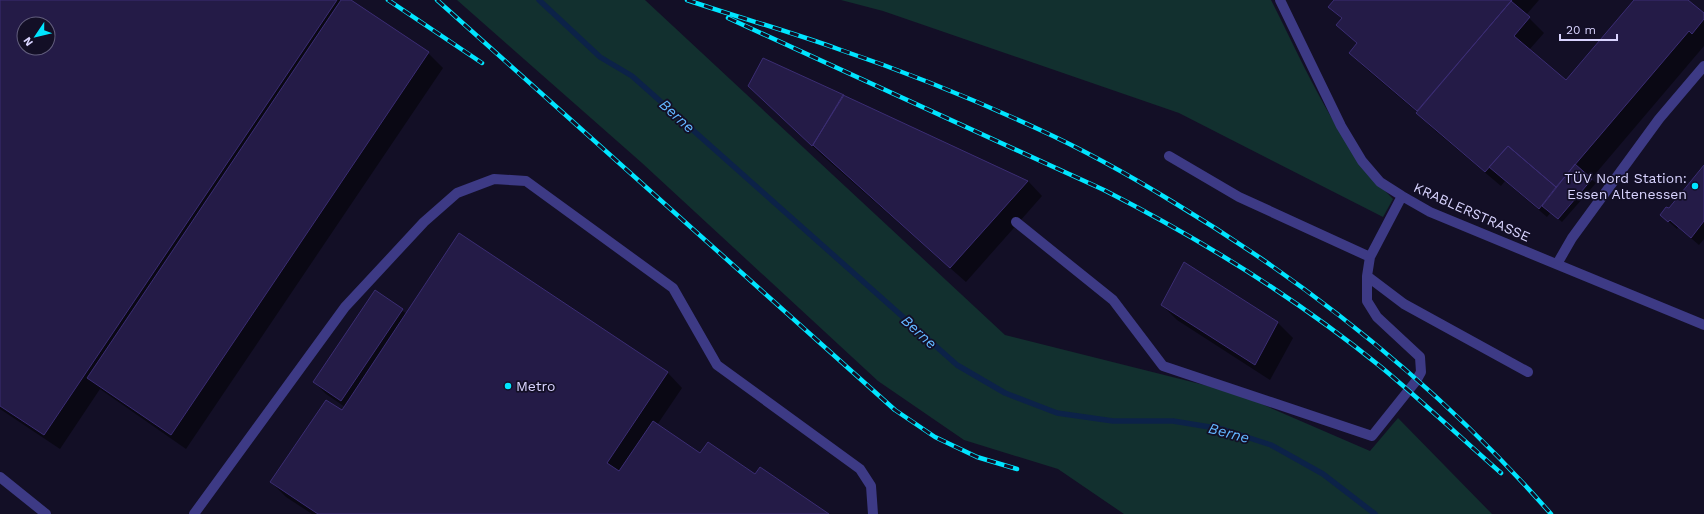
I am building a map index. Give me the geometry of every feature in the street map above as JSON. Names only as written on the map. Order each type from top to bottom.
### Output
[{"type":"street","name":"KRABLERSTRASSE","points":[[1280,0],[1341,126],[1362,161],[1380,182],[1430,212],[1704,324]]},
{"type":"street","points":[[1557,264],[1572,238],[1650,132],[1704,66]]},
{"type":"street","points":[[1169,156],[1239,197],[1370,258]]},
{"type":"street","points":[[194,514],[345,307],[424,222],[457,193],[494,179],[526,181],[673,288],[716,365],[860,469],[871,486],[873,514]]},
{"type":"street","points":[[1016,222],[1113,300],[1163,366],[1372,436],[1416,381],[1421,372],[1420,357],[1377,317],[1367,301],[1367,276],[1370,258],[1402,196]]},
{"type":"street","points":[[1367,276],[1404,304],[1528,372]]},
{"type":"street","points":[[0,477],[46,514]]},
{"type":"green space","points":[[457,0],[645,0],[1005,335],[1236,393],[1370,451],[1398,418],[1492,514],[1124,514],[1058,469],[964,440],[878,381],[642,163]]},
{"type":"green space","points":[[841,0],[1271,0],[1310,79],[1339,130],[1373,177],[1393,199],[1383,217],[1179,113],[883,11]]},
{"type":"building","points":[[0,0],[337,0],[44,435],[0,406]]},
{"type":"building","points":[[341,0],[351,0],[429,52],[171,435],[87,378]]},
{"type":"building","points":[[1334,0],[1512,0],[1417,111],[1349,53],[1357,43],[1336,25],[1342,18],[1328,7]]},
{"type":"building","points":[[1634,0],[1688,0],[1704,13],[1704,19],[1692,34],[1689,31],[1556,187],[1508,146],[1485,172],[1416,113],[1511,1],[1530,17],[1514,36],[1566,80]]},
{"type":"building","points":[[763,58],[844,95],[812,146],[748,86]]},
{"type":"building","points":[[843,95],[1028,181],[950,268],[813,145]]},
{"type":"building","points":[[1508,146],[1556,187],[1539,209],[1489,167]]},
{"type":"building","points":[[1575,164],[1592,179],[1558,219],[1542,206]]},
{"type":"building","name":"TÜV Nord Station: Essen Altenessen","points":[[1704,165],[1704,221],[1691,238],[1670,220],[1668,222],[1660,215],[1666,207],[1669,208]]},
{"type":"building","name":"Metro","points":[[459,233],[668,372],[607,463],[619,471],[653,421],[700,453],[708,442],[755,474],[760,467],[829,514],[318,514],[270,482],[326,400],[342,410]]},
{"type":"building","points":[[1184,262],[1278,322],[1255,365],[1161,305]]},
{"type":"building","points":[[375,290],[403,309],[341,401],[313,382]]},
{"type":"waterway","name":"Berne","points":[[539,0],[600,57],[632,76],[957,365],[1005,393],[1057,413],[1113,421],[1173,421],[1222,429],[1271,445],[1323,474],[1375,514]]},
{"type":"railway","points":[[388,0],[482,63]]},
{"type":"railway","points":[[437,0],[895,410],[935,437],[977,457],[1017,469]]},
{"type":"railway","points":[[687,0],[863,58],[964,97],[1072,145],[1156,192],[1225,234],[1276,269],[1326,305],[1374,343],[1421,383],[1466,425],[1551,514]]},
{"type":"railway","points":[[728,18],[1104,190],[1177,229],[1247,271],[1316,317],[1381,367],[1501,473]]},
{"type":"place","name":"TÜV Nord Station: Essen Altenessen","points":[[1695,186]]},
{"type":"place","name":"Metro","points":[[508,386]]}]
